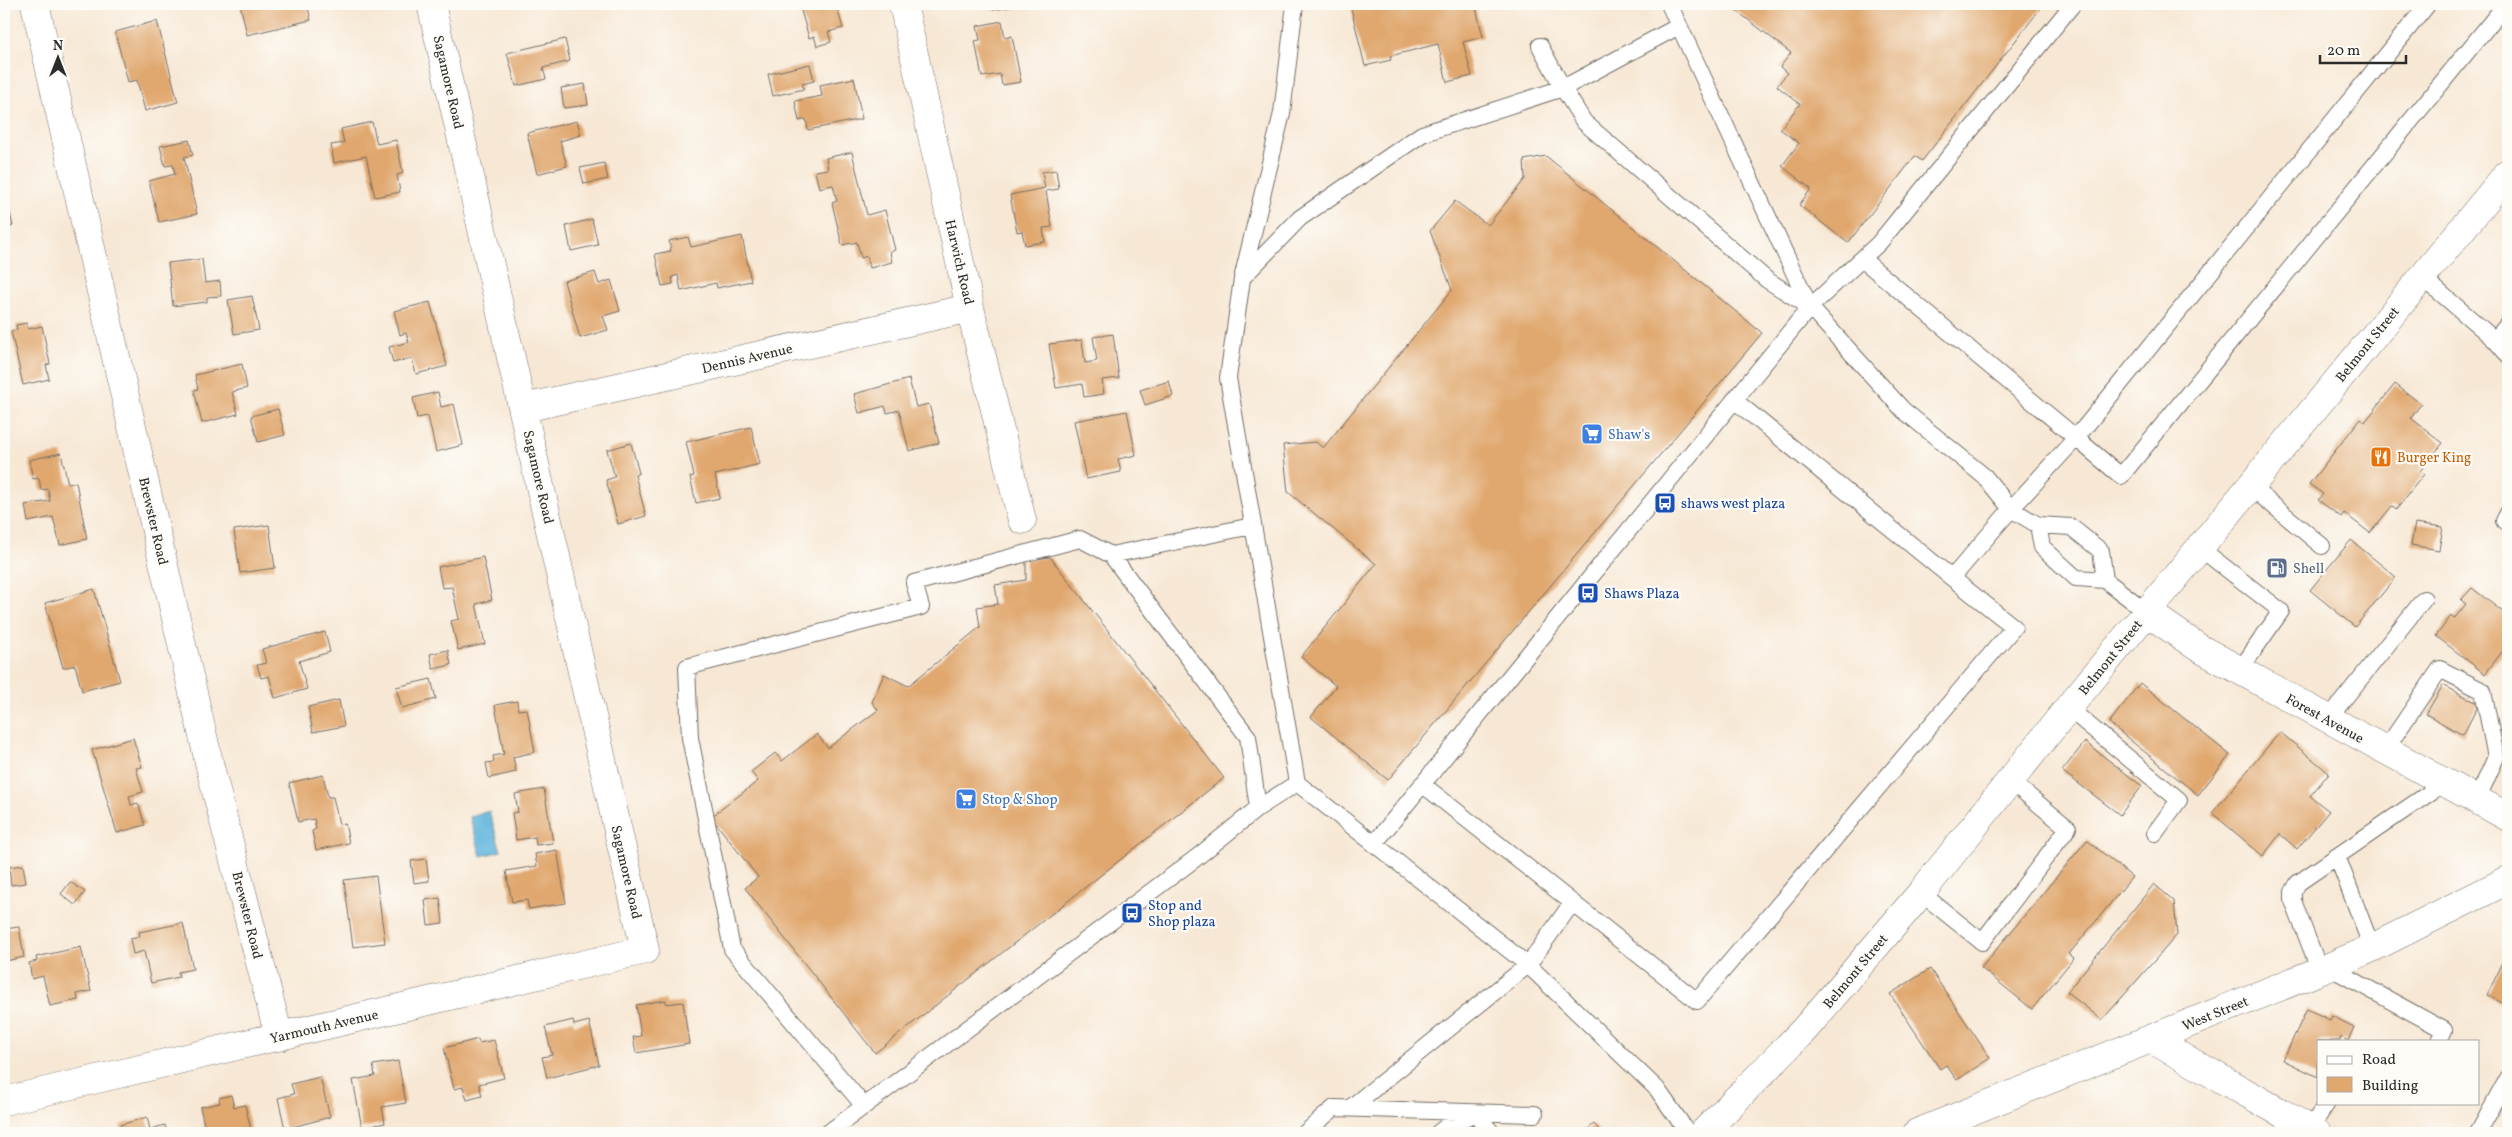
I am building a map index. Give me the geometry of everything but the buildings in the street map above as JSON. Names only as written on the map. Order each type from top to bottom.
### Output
[{"type":"street","name":"Brewster Road","points":[[35,4],[211,771],[279,1037]]},
{"type":"street","name":"Sagamore Road","points":[[431,4],[524,408],[645,950]]},
{"type":"street","name":"Harwich Road","points":[[903,4],[970,308],[1022,520]]},
{"type":"street","name":"Belmont Street","points":[[1704,1133],[1804,1030],[1921,893],[2009,780],[2508,173]]},
{"type":"street","name":"Dennis Avenue","points":[[524,408],[970,308]]},
{"type":"street","name":"Forest Avenue","points":[[2147,612],[2199,648],[2508,817]]},
{"type":"street","name":"West Street","points":[[1917,1133],[2325,969],[2372,948],[2508,880]]},
{"type":"street","name":"Yarmouth Avenue","points":[[4,1101],[645,950]]},
{"type":"street","points":[[2151,1039],[2313,1131]]},
{"type":"lane","points":[[1295,4],[1282,113],[1242,279],[1228,378],[1297,783],[1528,965],[1657,1089],[1688,1133]]},
{"type":"lane","points":[[1669,4],[1810,307]]},
{"type":"lane","points":[[1374,844],[1810,307],[1880,243],[2074,4]]},
{"type":"lane","points":[[1952,578],[2011,509],[2076,438],[2428,4]]},
{"type":"lane","points":[[1862,259],[2122,476],[2506,4]]},
{"type":"lane","points":[[1242,279],[1300,218],[1422,134],[1563,88],[1679,26]]},
{"type":"lane","points":[[1540,46],[1584,122],[1767,280],[1810,307],[1903,410],[1985,478],[2011,509],[2038,525],[2071,528],[2101,552],[2105,580]]},
{"type":"lane","points":[[2422,277],[2495,340],[2508,355]]},
{"type":"lane","points":[[2495,340],[2508,324]]},
{"type":"lane","points":[[1422,784],[1697,1001],[2014,627],[1734,400]]},
{"type":"lane","points":[[2251,487],[2322,546]]},
{"type":"lane","points":[[2508,513],[2504,521],[2508,521]]},
{"type":"lane","points":[[2038,525],[2042,547],[2076,578],[2105,580],[2147,612]]},
{"type":"lane","points":[[1110,555],[1252,526]]},
{"type":"lane","points":[[864,1106],[732,949],[690,738],[687,667],[921,607],[914,583],[1080,538],[1110,555],[1248,737],[1258,808]]},
{"type":"lane","points":[[2200,549],[2281,611],[2240,670]]},
{"type":"lane","points":[[2328,719],[2424,599]]},
{"type":"lane","points":[[2384,750],[2440,669],[2483,691],[2496,757],[2477,800]]},
{"type":"lane","points":[[2068,708],[2179,800],[2155,832]]},
{"type":"lane","points":[[1921,893],[1982,942],[2068,828],[2009,780]]},
{"type":"lane","points":[[828,1133],[1196,858],[1258,808],[1297,783]]},
{"type":"lane","points":[[2439,1040],[2444,1030],[2325,969],[2292,901],[2292,892],[2298,882],[2444,783]]},
{"type":"lane","points":[[2337,856],[2372,948]]},
{"type":"lane","points":[[1350,1108],[1528,965],[1572,903]]},
{"type":"lane","points":[[2478,1133],[2508,1078]]},
{"type":"lane","points":[[2313,1131],[2326,1104]]},
{"type":"lane","points":[[1305,1133],[1334,1108],[1535,1114]]},
{"type":"lane","points":[[1438,1133],[1447,1126],[1475,1113]]},
{"type":"lane","points":[[1475,1113],[1492,1133]]},
{"type":"water","points":[[489,811],[501,851],[481,856],[470,817]]},
{"type":"place","name":"Shaw's","points":[[1592,434]]},
{"type":"place","name":"Burger King","points":[[2381,457]]},
{"type":"place","name":"shaws west plaza","points":[[1665,503]]},
{"type":"place","name":"Shell","points":[[2277,568]]},
{"type":"place","name":"Shaws Plaza","points":[[1588,593]]},
{"type":"place","name":"Stop & Shop","points":[[966,799]]},
{"type":"place","name":"Stop and Shop plaza","points":[[1132,913]]}]
